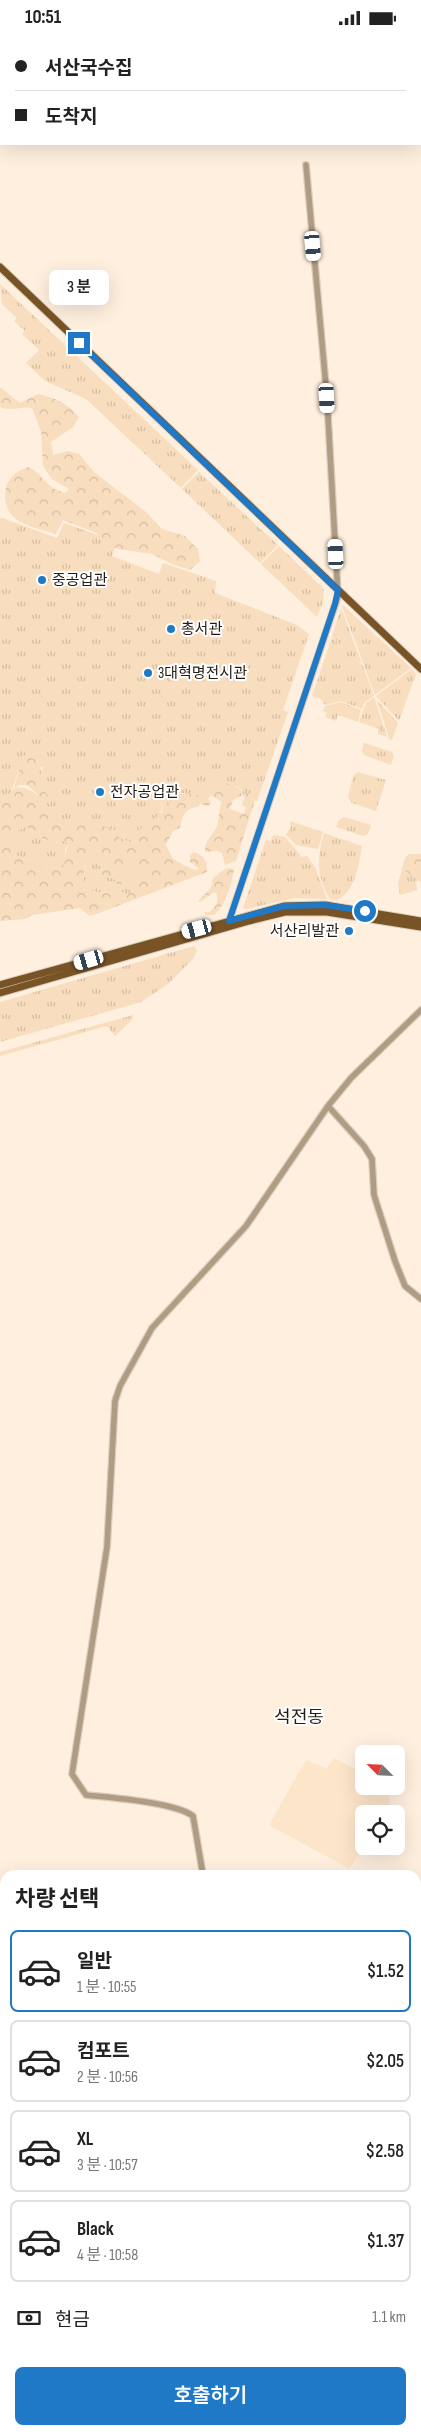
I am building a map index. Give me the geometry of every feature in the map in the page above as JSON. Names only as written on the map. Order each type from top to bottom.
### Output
[{"type":"main road","points":[[0,267],[421,669]]},
{"type":"main road","points":[[0,985],[284,906],[308,904],[421,921]]},
{"type":"main road","points":[[0,993],[285,912],[327,912],[421,927]]},
{"type":"street","points":[[229,921],[301,710],[338,590],[327,398],[306,165]]},
{"type":"street","points":[[202,1870],[193,1816],[183,1811],[160,1806],[86,1795],[72,1774],[107,1547],[115,1401],[120,1386],[152,1328],[246,1226],[328,1106],[351,1078],[421,1010]]},
{"type":"street","points":[[328,1106],[364,1147],[372,1159],[374,1195],[395,1261],[405,1286],[421,1299]]},
{"type":"shaded area","points":[[334,1758],[355,1769],[355,1795],[388,1795],[390,1802],[388,1805],[355,1805],[355,1855],[358,1855],[351,1867],[348,1868],[269,1825],[306,1760],[327,1769]]},
{"type":"green space","points":[[0,284],[198,470],[181,488],[86,399],[45,381],[26,363],[39,350],[22,334],[25,331],[14,321],[17,318],[2,304]]},
{"type":"green space","points":[[0,387],[20,403],[38,394],[55,399],[70,408],[79,417],[73,427],[51,442],[53,455],[68,451],[79,454],[95,473],[146,512],[162,529],[185,536],[198,549],[200,561],[190,570],[152,554],[118,549],[103,542],[96,533],[63,520],[56,534],[27,525],[12,516],[5,499],[6,487],[12,477],[21,470],[29,467],[58,491],[65,493],[69,489],[52,479],[43,466],[41,431],[32,408],[8,409],[0,407]]},
{"type":"green space","points":[[199,472],[278,545],[260,563],[182,489]]},
{"type":"green space","name":"3대혁명전시관","points":[[2,518],[57,538],[64,523],[117,542],[112,556],[159,574],[163,563],[216,581],[215,593],[297,625],[309,634],[283,710],[288,712],[257,801],[242,796],[243,790],[235,786],[210,794],[212,796],[208,798],[182,793],[162,812],[163,802],[160,815],[138,846],[51,820],[38,806],[37,787],[43,767],[22,760],[10,796],[0,805],[0,519]]},
{"type":"green space","points":[[279,546],[324,589],[323,602],[317,617],[261,564]]},
{"type":"green space","points":[[342,606],[411,668],[375,695]]},
{"type":"green space","points":[[341,608],[362,664],[355,659],[363,666],[374,696],[365,702],[362,709],[341,701],[325,705],[321,699],[312,696],[332,637],[350,655],[332,636]]},
{"type":"green space","points":[[412,669],[416,674],[399,721],[376,696]]},
{"type":"green space","points":[[374,697],[387,737],[378,734],[379,729],[359,722],[366,703]]},
{"type":"green space","points":[[377,700],[398,723],[392,740],[389,739]]},
{"type":"green space","points":[[341,702],[361,710],[358,722],[338,715],[336,721],[325,717],[327,713],[323,711],[325,706]]},
{"type":"green space","points":[[364,743],[392,752],[394,756],[391,765],[364,755],[362,750]]},
{"type":"green space","points":[[23,755],[40,761],[43,789],[51,800],[51,806],[27,785],[19,785],[16,788],[31,791],[43,802],[47,811],[62,821],[77,826],[79,822],[93,827],[95,823],[115,830],[119,838],[134,843],[137,842],[134,833],[158,816],[179,794],[193,794],[208,798],[211,803],[208,806],[200,804],[198,807],[190,809],[185,813],[180,828],[173,831],[166,845],[173,859],[198,870],[190,862],[190,855],[194,852],[201,855],[206,862],[207,872],[90,916],[80,908],[32,915],[25,919],[0,921],[0,802],[14,789]],"holes":[[[24,827],[45,839],[63,841],[69,844],[62,869],[41,867],[34,860],[22,859],[12,852],[14,845],[11,842],[14,839],[11,835]],[[94,858],[99,860],[101,875],[117,880],[116,887],[112,892],[83,890],[84,869],[87,862]],[[125,871],[136,871],[132,889],[128,895],[120,891]]]},
{"type":"green space","points":[[358,772],[386,780],[376,811],[352,803],[348,797],[353,776]]},
{"type":"green space","points":[[224,782],[242,790],[241,796],[233,800],[230,809],[244,814],[246,807],[242,805],[246,793],[256,797],[236,861],[225,865],[222,853],[217,851],[205,852],[206,843],[217,826],[222,802],[212,796],[210,791],[218,783]]},
{"type":"green space","points":[[344,817],[371,825],[368,834],[363,836],[336,827],[339,820]]},
{"type":"green space","points":[[290,821],[323,832],[318,849],[296,845],[286,835],[291,827]]},
{"type":"green space","points":[[24,827],[45,839],[62,841],[69,844],[65,849],[66,862],[62,869],[41,867],[34,860],[22,859],[12,852],[11,835]]},
{"type":"green space","points":[[324,833],[362,846],[352,885],[342,897],[336,900],[330,899],[325,891],[320,874],[319,858]]},
{"type":"green space","points":[[273,835],[285,837],[302,857],[307,856],[315,867],[327,899],[294,898],[247,909],[243,908],[266,840],[271,841]]},
{"type":"green space","points":[[409,854],[421,854],[421,882],[402,869],[405,858]]},
{"type":"green space","points":[[94,858],[99,860],[101,875],[117,880],[116,887],[112,892],[83,890],[84,869],[87,862]]},
{"type":"green space","points":[[231,868],[234,870],[230,888],[222,906],[214,915],[206,915],[204,912],[210,912],[217,904],[217,894],[214,892],[200,902],[198,901],[211,888],[213,878],[225,869]]},
{"type":"green space","points":[[402,869],[419,880],[416,882],[417,890],[400,895],[398,883]]},
{"type":"green space","points":[[125,871],[136,871],[132,889],[128,895],[120,891]]},
{"type":"green space","points":[[194,946],[197,950],[194,958],[168,984],[141,1002],[0,1042],[0,1002]]},
{"type":"green space","points":[[133,1015],[133,1019],[115,1036],[107,1026],[0,1056],[0,1052]]},
{"type":"place","name":"중공업관","points":[[42,580]]},
{"type":"place","name":"총서관","points":[[171,629]]},
{"type":"place","name":"3대혁명전시관","points":[[148,673]]},
{"type":"place","name":"전자공업관","points":[[100,792]]},
{"type":"place","name":"서산리발관","points":[[349,931]]},
{"type":"district","name":"석전동","points":[[299,1717]]},
{"type":"route","points":[[79,343],[338,590],[338,596],[298,718],[229,921],[284,906],[308,904],[365,911]]}]
